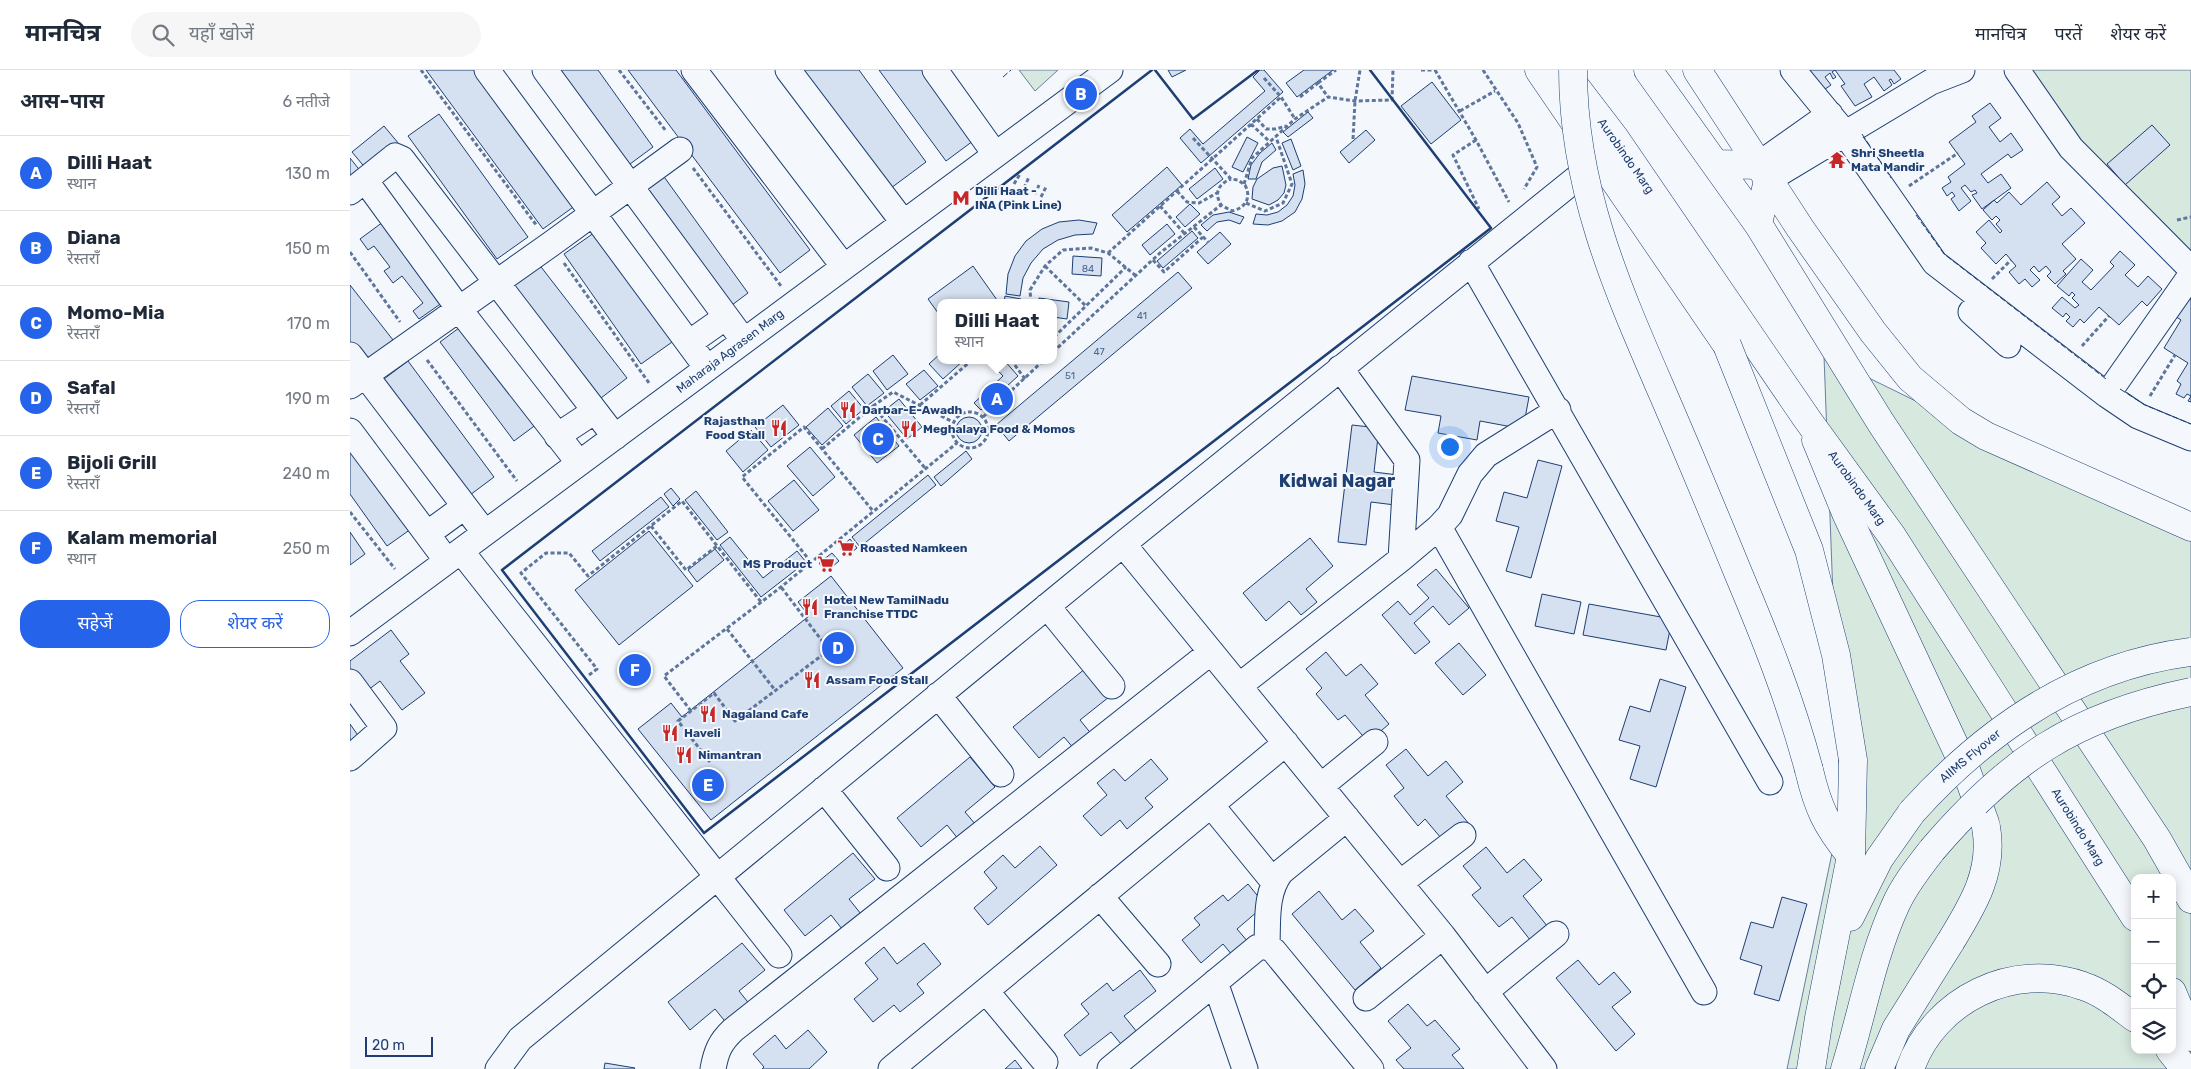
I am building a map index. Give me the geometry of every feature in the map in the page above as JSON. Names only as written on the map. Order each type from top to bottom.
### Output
[{"type":"main road","points":[[1540,70],[1728,344],[1809,550],[1836,655],[1852,760],[1851,856],[1819,1018],[1811,1069]]},
{"type":"main road","name":"Aurobindo Marg","points":[[1562,70],[1614,137],[1807,419],[1892,536],[2131,911]]},
{"type":"main road","points":[[1573,70],[1575,119],[1588,199],[1610,264],[1646,359],[1773,656],[1798,726],[1818,804],[1831,832],[1851,856]]},
{"type":"main road","points":[[1648,70],[1758,224],[1881,423],[2191,889]]},
{"type":"main road","points":[[1697,70],[1763,172],[1873,332],[1910,378],[1955,416],[1986,436],[2191,527]]},
{"type":"main road","points":[[1716,164],[1763,172]]},
{"type":"main road","points":[[1758,224],[1763,172]]},
{"type":"main road","points":[[1807,419],[1846,513],[1966,770],[1986,827],[1989,852],[1984,877],[1968,913],[1896,1029],[1879,1069]]},
{"type":"main road","name":"AIIMS Flyover","points":[[1832,958],[1865,884],[1879,859],[1912,812],[1943,778],[1977,748],[2014,720],[2053,697],[2095,678],[2138,663],[2191,652]]},
{"type":"main road","points":[[1845,1069],[1884,932],[1896,902],[1932,850],[1985,792],[2016,766],[2048,744],[2083,725],[2119,710],[2191,692]]},
{"type":"main road","points":[[2157,839],[2191,900]]},
{"type":"main road","points":[[1910,1069],[1921,1044],[1946,1014],[1979,992],[2013,980],[2042,978],[2084,986],[2114,1002],[2131,1015]]},
{"type":"main road","points":[[2176,1001],[2191,1037]]},
{"type":"main road","points":[[2173,1054],[2185,1069]]},
{"type":"street","points":[[487,70],[707,368]]},
{"type":"street","points":[[545,70],[744,341]]},
{"type":"street","points":[[694,70],[844,267]]},
{"type":"street","points":[[788,70],[903,222]]},
{"type":"street","points":[[934,70],[996,154]]},
{"type":"street","points":[[1793,70],[1837,123],[1934,263],[2107,396],[2138,416],[2191,438]]},
{"type":"street","points":[[1763,172],[1837,123],[1962,70]]},
{"type":"street","points":[[2017,70],[2071,148],[2191,269]]},
{"type":"street","name":"Maharaja Agrasen Marg","points":[[352,627],[454,556],[1107,71]]},
{"type":"street","points":[[358,381],[496,281],[551,244],[591,212],[680,150]]},
{"type":"street","points":[[579,463],[459,309],[358,186],[395,156],[402,159],[615,437]]},
{"type":"street","points":[[498,1069],[520,1039],[1122,544],[1600,159]]},
{"type":"street","points":[[1471,262],[1558,410],[1770,782]]},
{"type":"street","points":[[2107,396],[2191,275]]},
{"type":"street","points":[[1981,300],[1971,312],[2008,345]]},
{"type":"street","points":[[689,343],[726,317]]},
{"type":"street","points":[[350,355],[358,381],[485,533]]},
{"type":"street","points":[[1340,368],[1407,460],[1401,559]]},
{"type":"street","points":[[1239,686],[1439,527],[1450,515],[1470,474],[1486,455],[1558,410]]},
{"type":"street","points":[[557,436],[595,411]]},
{"type":"street","points":[[350,431],[427,534],[454,556],[570,690],[779,955]]},
{"type":"street","points":[[427,534],[464,507]]},
{"type":"street","points":[[1439,527],[1704,992]]},
{"type":"street","points":[[1122,544],[1443,936],[1544,1069]]},
{"type":"street","points":[[1047,606],[1112,686]]},
{"type":"street","points":[[713,1069],[716,1053],[723,1040],[733,1030],[1211,652]]},
{"type":"street","points":[[350,682],[384,728],[350,758]]},
{"type":"street","points":[[938,695],[1001,774]]},
{"type":"street","points":[[1321,786],[1375,742]]},
{"type":"street","points":[[891,1069],[1286,743]]},
{"type":"street","points":[[824,789],[888,868]]},
{"type":"street","points":[[1211,805],[1274,881]]},
{"type":"street","points":[[1267,946],[1270,893],[1274,881],[1281,872],[1347,818]]},
{"type":"street","points":[[1400,883],[1463,836]]},
{"type":"street","points":[[1100,896],[1158,964]]},
{"type":"street","points":[[1485,992],[1556,934]]},
{"type":"street","points":[[1366,998],[1443,936]]},
{"type":"street","points":[[1110,1069],[1258,948],[1267,946],[1274,951],[1372,1069]]},
{"type":"street","points":[[1215,982],[1244,1069]]},
{"type":"street","points":[[986,991],[1045,1062]]},
{"type":"path","points":[[421,70],[551,244],[653,389]]},
{"type":"path","points":[[620,70],[786,294]]},
{"type":"path","points":[[1300,97],[1336,70]]},
{"type":"path","points":[[1355,70],[1359,75]]},
{"type":"path","points":[[1352,138],[1360,70]]},
{"type":"path","points":[[1244,184],[1252,158],[1295,119],[1328,97],[1355,101],[1392,100],[1393,70]]},
{"type":"path","points":[[1421,70],[1436,70],[1476,140],[1512,209]]},
{"type":"path","points":[[1483,70],[1495,91],[1518,123],[1536,167],[1522,192]]},
{"type":"path","points":[[1264,78],[1295,119]]},
{"type":"path","points":[[1318,83],[1328,97]]},
{"type":"path","points":[[1460,111],[1495,91]]},
{"type":"path","points":[[1108,252],[1281,98]]},
{"type":"path","points":[[1257,120],[1266,129],[1276,130],[1289,125]]},
{"type":"path","points":[[1251,124],[1270,142]]},
{"type":"path","points":[[1246,203],[1265,211],[1283,204],[1292,184],[1276,137]]},
{"type":"path","points":[[1194,138],[1231,179],[1244,184],[1248,190],[1246,203]]},
{"type":"path","points":[[1476,140],[1453,154],[1479,209]]},
{"type":"path","points":[[1890,199],[1958,154]]},
{"type":"path","points":[[1014,184],[1020,174]]},
{"type":"path","points":[[1024,188],[1029,178]]},
{"type":"path","points":[[1221,205],[1217,193],[1219,186],[1231,179]]},
{"type":"path","points":[[1035,194],[1039,185]]},
{"type":"path","points":[[1042,197],[1046,188]]},
{"type":"path","points":[[1177,191],[1187,202],[1199,203],[1217,193]]},
{"type":"path","points":[[1221,205],[1234,210],[1246,203]]},
{"type":"path","points":[[1057,348],[1153,260],[1221,205]]},
{"type":"path","points":[[1160,206],[1185,234]]},
{"type":"path","points":[[1194,226],[1208,242]]},
{"type":"path","points":[[1153,260],[1164,272],[1203,237]]},
{"type":"path","points":[[1031,299],[1030,290],[1045,266],[1063,250],[1092,248],[1108,252],[1136,276]]},
{"type":"path","points":[[350,252],[522,488]]},
{"type":"path","points":[[1045,266],[1086,306]]},
{"type":"path","points":[[1057,333],[1126,267]]},
{"type":"path","points":[[2065,365],[2109,316]]},
{"type":"path","points":[[1057,339],[1061,344]]},
{"type":"path","points":[[2138,416],[2175,355]]},
{"type":"path","points":[[920,406],[967,364]]},
{"type":"path","points":[[1015,364],[1025,379]]},
{"type":"path","points":[[983,417],[1040,364]]},
{"type":"path","points":[[822,449],[873,406],[893,392],[953,422]]},
{"type":"path","points":[[873,406],[925,468]]},
{"type":"path","points":[[963,413],[977,413],[983,417],[988,428],[984,441],[974,448],[968,448],[957,443],[952,433],[953,422],[963,413]]},
{"type":"path","points":[[811,562],[742,478],[804,427],[873,511]]},
{"type":"path","points":[[690,711],[664,676],[781,587],[957,443]]},
{"type":"path","points":[[570,690],[597,669],[521,573],[546,553],[569,553],[588,576],[682,501],[761,602]]},
{"type":"path","points":[[350,512],[400,576]]},
{"type":"path","points":[[651,526],[686,570],[717,546]]},
{"type":"path","points":[[710,762],[678,721],[714,693],[735,721],[829,650],[781,587]]},
{"type":"path","points":[[727,629],[775,690]]},
{"type":"shaded area","points":[[1019,70],[1058,70],[1035,91]]},
{"type":"shaded area","points":[[2024,70],[2191,70],[2191,258],[2075,144]]},
{"type":"shaded area","points":[[1824,356],[2191,536],[2191,1069],[1787,1069],[1841,810]]},
{"type":"building","points":[[426,70],[477,70],[576,205],[543,229]]},
{"type":"building","points":[[555,70],[598,70],[653,147],[626,167]]},
{"type":"building","points":[[628,70],[676,70],[810,250],[780,273]]},
{"type":"building","points":[[798,70],[859,70],[926,162],[887,191]]},
{"type":"building","points":[[879,70],[927,70],[977,138],[946,161]]},
{"type":"building","points":[[1168,70],[1186,70],[1172,77]]},
{"type":"building","points":[[1260,70],[1264,70],[1283,92],[1201,163],[1180,138],[1190,129],[1203,144],[1265,91],[1253,77]]},
{"type":"building","points":[[1304,70],[1333,70],[1297,97],[1286,83]]},
{"type":"building","points":[[1805,70],[1835,70],[1832,72],[1836,77],[1833,79],[1830,73],[1825,77],[1831,85],[1821,92]]},
{"type":"building","points":[[1835,70],[1894,70],[1901,79],[1894,84],[1891,79],[1889,80],[1892,85],[1884,91],[1874,77],[1864,84],[1872,97],[1855,106],[1841,86],[1845,84]]},
{"type":"building","points":[[1432,82],[1461,120],[1431,144],[1401,106]]},
{"type":"building","points":[[1990,103],[2001,118],[1989,127],[2000,142],[2011,133],[2023,150],[2011,158],[2008,154],[1981,174],[1988,183],[2001,174],[2011,188],[1982,209],[1972,195],[1977,193],[1975,190],[1971,192],[1965,185],[1961,188],[1971,201],[1959,211],[1951,199],[1955,196],[1952,192],[1947,196],[1942,188],[1951,182],[1948,177],[1965,164],[1949,142],[1976,122],[1972,116]]},
{"type":"building","points":[[1308,112],[1313,118],[1288,137],[1283,132]]},
{"type":"building","points":[[439,114],[528,237],[497,259],[408,136]]},
{"type":"building","points":[[2152,125],[2170,145],[2125,185],[2107,164]]},
{"type":"building","points":[[384,126],[399,144],[367,170],[352,152]]},
{"type":"building","points":[[1366,130],[1375,140],[1349,163],[1340,152]]},
{"type":"building","points":[[1247,137],[1258,143],[1243,172],[1232,167]]},
{"type":"building","points":[[1291,139],[1301,166],[1293,170],[1282,143]]},
{"type":"building","points":[[1272,143],[1276,150],[1262,162],[1256,179],[1248,179],[1251,165],[1260,153]]},
{"type":"building","points":[[350,158],[362,173],[350,183]]},
{"type":"building","points":[[1282,166],[1286,185],[1284,193],[1278,200],[1269,205],[1252,199],[1253,187],[1257,179],[1273,168]]},
{"type":"building","points":[[1167,167],[1182,185],[1127,232],[1112,215]]},
{"type":"building","points":[[1215,168],[1223,179],[1197,199],[1189,189]]},
{"type":"building","points":[[1303,170],[1305,184],[1302,199],[1295,212],[1282,221],[1268,225],[1253,224],[1256,214],[1267,215],[1278,212],[1287,205],[1293,196],[1295,185],[1293,174]]},
{"type":"building","points":[[662,174],[748,293],[732,305],[646,186]]},
{"type":"building","points":[[2047,182],[2060,197],[2052,204],[2062,216],[2071,208],[2085,223],[2062,244],[2076,259],[2063,271],[2066,274],[2055,284],[2047,276],[2051,272],[2046,266],[2039,272],[2034,266],[2030,270],[2040,280],[2032,287],[2025,279],[2019,284],[2009,272],[2016,266],[2006,254],[1996,264],[1981,248],[1986,243],[1976,232],[1989,220],[2000,233],[2002,231],[1996,224],[2000,220],[1996,216],[1992,220],[1983,210],[1994,200],[1997,203],[2009,192],[2021,205]]},
{"type":"building","points":[[1190,204],[1200,214],[1185,227],[1176,217]]},
{"type":"building","points":[[1229,212],[1244,217],[1240,224],[1229,220],[1217,222],[1207,231],[1201,225],[1213,215]]},
{"type":"building","points":[[387,219],[446,300],[419,319],[413,311],[423,303],[402,276],[393,283],[384,271],[390,267],[374,246],[368,250],[360,239]]},
{"type":"building","points":[[1079,220],[1097,223],[1093,234],[1075,235],[1058,240],[1043,249],[1031,263],[1023,278],[1020,296],[1006,294],[1008,274],[1015,256],[1026,241],[1042,229],[1059,222]]},
{"type":"building","points":[[1167,224],[1175,234],[1150,255],[1142,245]]},
{"type":"building","points":[[598,230],[675,340],[641,364],[564,254]]},
{"type":"building","points":[[1192,231],[1198,238],[1163,268],[1157,261]]},
{"type":"building","points":[[1220,232],[1231,244],[1208,264],[1197,252]]},
{"type":"building","points":[[2120,251],[2135,265],[2125,275],[2138,287],[2148,276],[2162,289],[2147,306],[2142,301],[2119,325],[2099,307],[2084,323],[2080,319],[2073,327],[2066,321],[2070,317],[2066,313],[2063,317],[2052,308],[2062,297],[2075,308],[2079,305],[2072,298],[2075,295],[2072,292],[2069,296],[2057,286],[2081,259],[2093,270],[2082,282],[2091,290],[2114,266],[2110,262]]},
{"type":"building","points":[[1073,256],[1102,258],[1101,276],[1072,274]]},
{"type":"building","points":[[538,263],[627,378],[601,398],[512,283]]},
{"type":"building","points":[[973,266],[996,299],[937,299],[937,311],[928,299]]},
{"type":"building","points":[[1178,272],[1192,288],[1009,441],[996,425]]},
{"type":"building","points":[[350,285],[393,340],[365,362],[350,342]]},
{"type":"building","points":[[1005,296],[1021,299],[1005,299]]},
{"type":"building","points":[[2187,297],[2191,300],[2191,396],[2187,394],[2184,398],[2176,394],[2181,384],[2177,381],[2188,363],[2164,348],[2181,320],[2175,316]]},
{"type":"building","points":[[1057,300],[1069,302],[1067,319],[1057,318]]},
{"type":"building","points":[[463,325],[537,424],[514,441],[440,342]]},
{"type":"building","points":[[893,355],[908,374],[887,390],[873,371]]},
{"type":"building","points":[[937,357],[937,364],[960,364],[943,379],[929,364]]},
{"type":"building","points":[[408,361],[494,477],[466,498],[380,382]]},
{"type":"building","points":[[992,364],[1008,364],[1018,376],[981,410],[974,403],[1003,376]]},
{"type":"building","points":[[924,370],[938,386],[920,400],[906,384]]},
{"type":"building","points":[[868,374],[884,393],[867,406],[852,387]]},
{"type":"building","points":[[1412,376],[1529,397],[1523,429],[1480,421],[1477,440],[1438,433],[1441,416],[1405,410]]},
{"type":"building","points":[[849,391],[864,409],[846,424],[831,406]]},
{"type":"building","points":[[899,399],[922,427],[907,439],[884,411]]},
{"type":"building","points":[[783,405],[799,425],[771,447],[755,427]]},
{"type":"building","points":[[828,408],[843,426],[822,445],[806,427]]},
{"type":"building","points":[[876,417],[899,446],[877,463],[854,435]]},
{"type":"building","points":[[969,417],[978,421],[982,430],[978,439],[969,443],[960,439],[956,430],[960,421]]},
{"type":"building","points":[[1352,425],[1379,428],[1374,472],[1398,475],[1395,505],[1371,502],[1366,545],[1338,542]]},
{"type":"building","points":[[751,430],[768,450],[743,472],[726,451]]},
{"type":"building","points":[[350,443],[411,529],[387,546],[350,494]]},
{"type":"building","points":[[810,447],[835,477],[813,496],[787,466]]},
{"type":"building","points":[[966,451],[972,459],[941,486],[934,477]]},
{"type":"building","points":[[1538,460],[1562,466],[1531,578],[1506,571],[1519,527],[1496,521],[1504,492],[1527,498]]},
{"type":"building","points":[[928,475],[936,485],[860,547],[852,537]]},
{"type":"building","points":[[794,480],[819,510],[793,531],[768,501]]},
{"type":"building","points":[[671,488],[680,499],[673,506],[664,494]]},
{"type":"building","points":[[696,491],[728,532],[717,540],[685,500]]},
{"type":"building","points":[[661,497],[669,507],[600,561],[592,551]]},
{"type":"building","points":[[649,531],[693,586],[619,645],[575,590]]},
{"type":"building","points":[[350,532],[365,554],[350,565]]},
{"type":"building","points":[[730,537],[763,578],[797,551],[806,562],[761,597],[720,545]]},
{"type":"building","points":[[1310,538],[1333,566],[1306,589],[1317,602],[1301,615],[1289,601],[1266,621],[1243,593]]},
{"type":"building","points":[[850,539],[857,548],[847,556],[840,548]]},
{"type":"building","points":[[715,549],[724,560],[697,582],[688,570]]},
{"type":"building","points":[[832,553],[839,561],[826,572],[819,563]]},
{"type":"building","points":[[1436,569],[1469,608],[1449,625],[1433,606],[1414,623],[1430,642],[1415,654],[1382,615],[1398,601],[1410,615],[1429,598],[1417,585]]},
{"type":"building","points":[[831,576],[903,668],[711,820],[638,729],[671,703],[682,717],[809,616],[798,602]]},
{"type":"building","points":[[1542,594],[1581,602],[1574,634],[1535,626]]},
{"type":"building","points":[[1589,604],[1672,619],[1666,650],[1583,635]]},
{"type":"building","points":[[391,630],[409,654],[400,661],[425,693],[402,710],[380,681],[364,693],[350,675],[350,661]]},
{"type":"building","points":[[1459,643],[1486,675],[1463,695],[1435,663]]},
{"type":"building","points":[[1326,652],[1346,676],[1361,664],[1378,684],[1365,695],[1389,724],[1368,742],[1345,715],[1338,720],[1316,694],[1322,688],[1306,669]]},
{"type":"building","points":[[1086,668],[1109,697],[1080,720],[1093,736],[1075,750],[1064,737],[1039,758],[1013,727]]},
{"type":"building","points":[[1660,679],[1686,687],[1656,787],[1630,779],[1640,746],[1619,740],[1630,706],[1650,712]]},
{"type":"building","points":[[350,724],[362,741],[350,749]]},
{"type":"building","points":[[1406,749],[1428,776],[1446,761],[1463,782],[1446,796],[1470,825],[1446,844],[1425,819],[1418,826],[1394,796],[1404,788],[1386,765]]},
{"type":"building","points":[[970,757],[995,787],[965,812],[976,825],[959,840],[947,825],[921,847],[897,818]]},
{"type":"building","points":[[1151,759],[1168,779],[1145,798],[1153,807],[1127,829],[1120,820],[1101,836],[1083,816],[1107,795],[1097,783],[1114,769],[1125,781]]},
{"type":"building","points":[[1040,846],[1057,865],[988,925],[974,908],[997,888],[984,872],[1003,855],[1015,868]]},
{"type":"building","points":[[1486,847],[1507,873],[1524,859],[1542,880],[1523,896],[1548,927],[1531,941],[1512,917],[1499,927],[1472,895],[1481,888],[1463,866]]},
{"type":"building","points":[[853,853],[875,879],[849,899],[865,919],[846,934],[831,915],[805,936],[784,910]]},
{"type":"building","points":[[1248,884],[1265,905],[1237,929],[1249,943],[1233,956],[1223,944],[1201,963],[1182,940],[1200,925],[1194,918],[1223,895],[1228,901]]},
{"type":"building","points":[[1319,891],[1342,920],[1355,909],[1374,931],[1360,942],[1381,968],[1355,990],[1292,914]]},
{"type":"building","points":[[1782,897],[1807,904],[1779,1001],[1754,994],[1762,966],[1740,959],[1751,922],[1773,928]]},
{"type":"building","points":[[742,943],[765,970],[739,991],[751,1006],[728,1025],[715,1009],[690,1030],[668,1002]]},
{"type":"building","points":[[924,943],[941,964],[917,984],[924,993],[900,1012],[894,1005],[873,1022],[854,999],[878,979],[865,963],[884,947],[897,964]]},
{"type":"building","points":[[1578,960],[1599,985],[1614,972],[1631,992],[1612,1007],[1635,1034],[1616,1051],[1556,978]]},
{"type":"building","points":[[1140,970],[1156,991],[1124,1016],[1137,1032],[1121,1044],[1111,1032],[1080,1056],[1064,1035],[1089,1014],[1081,1004],[1107,983],[1113,991]]},
{"type":"building","points":[[1408,1004],[1427,1026],[1435,1020],[1460,1049],[1452,1055],[1464,1069],[1404,1069],[1396,1060],[1411,1048],[1388,1021]]},
{"type":"building","points":[[808,1030],[827,1052],[809,1069],[762,1069],[764,1067],[753,1054],[775,1035],[786,1049]]},
{"type":"building","points":[[1015,1060],[1022,1069],[1005,1069]]},
{"type":"building","points":[[605,1063],[635,1068],[604,1069]]},
{"type":"fence","points":[[1003,77],[1011,70]]},
{"type":"fence","points":[[1862,134],[1891,178]]},
{"type":"fence","points":[[1916,215],[1944,254],[2106,379]]},
{"type":"fence","points":[[2120,389],[2145,405],[2191,424]]},
{"type":"wall","points":[[1152,70],[502,570],[704,833],[1491,228],[1370,70]]},
{"type":"wall","points":[[1155,70],[1193,119],[1258,70]]},
{"type":"place","name":"Diana","points":[[1081,94]]},
{"type":"place","name":"Shri Sheetla Mata Mandir","points":[[1837,160]]},
{"type":"place","name":"Dilli Haat - INA (Pink Line)","points":[[961,198]]},
{"type":"place","name":"Dilli Haat","points":[[997,399]]},
{"type":"place","name":"Darbar-E-Awadh","points":[[848,410]]},
{"type":"place","name":"Rajasthan Food Stall","points":[[779,428]]},
{"type":"place","name":"Meghalaya Food & Momos","points":[[909,429]]},
{"type":"place","name":"Momo-Mia","points":[[878,439]]},
{"type":"place","name":"Roasted Namkeen","points":[[846,548]]},
{"type":"place","name":"MS Product","points":[[826,564]]},
{"type":"place","name":"Hotel New TamilNadu Franchise TTDC","points":[[810,607]]},
{"type":"place","name":"Safal","points":[[838,648]]},
{"type":"place","name":"Kalam memorial","points":[[635,670]]},
{"type":"place","name":"Assam Food Stall","points":[[812,680]]},
{"type":"place","name":"Nagaland Cafe","points":[[708,714]]},
{"type":"place","name":"Haveli","points":[[670,733]]},
{"type":"place","name":"Nimantran","points":[[684,755]]},
{"type":"place","name":"Bijoli Grill","points":[[708,785]]},
{"type":"district","name":"Kidwai Nagar","points":[[1337,481]]}]
